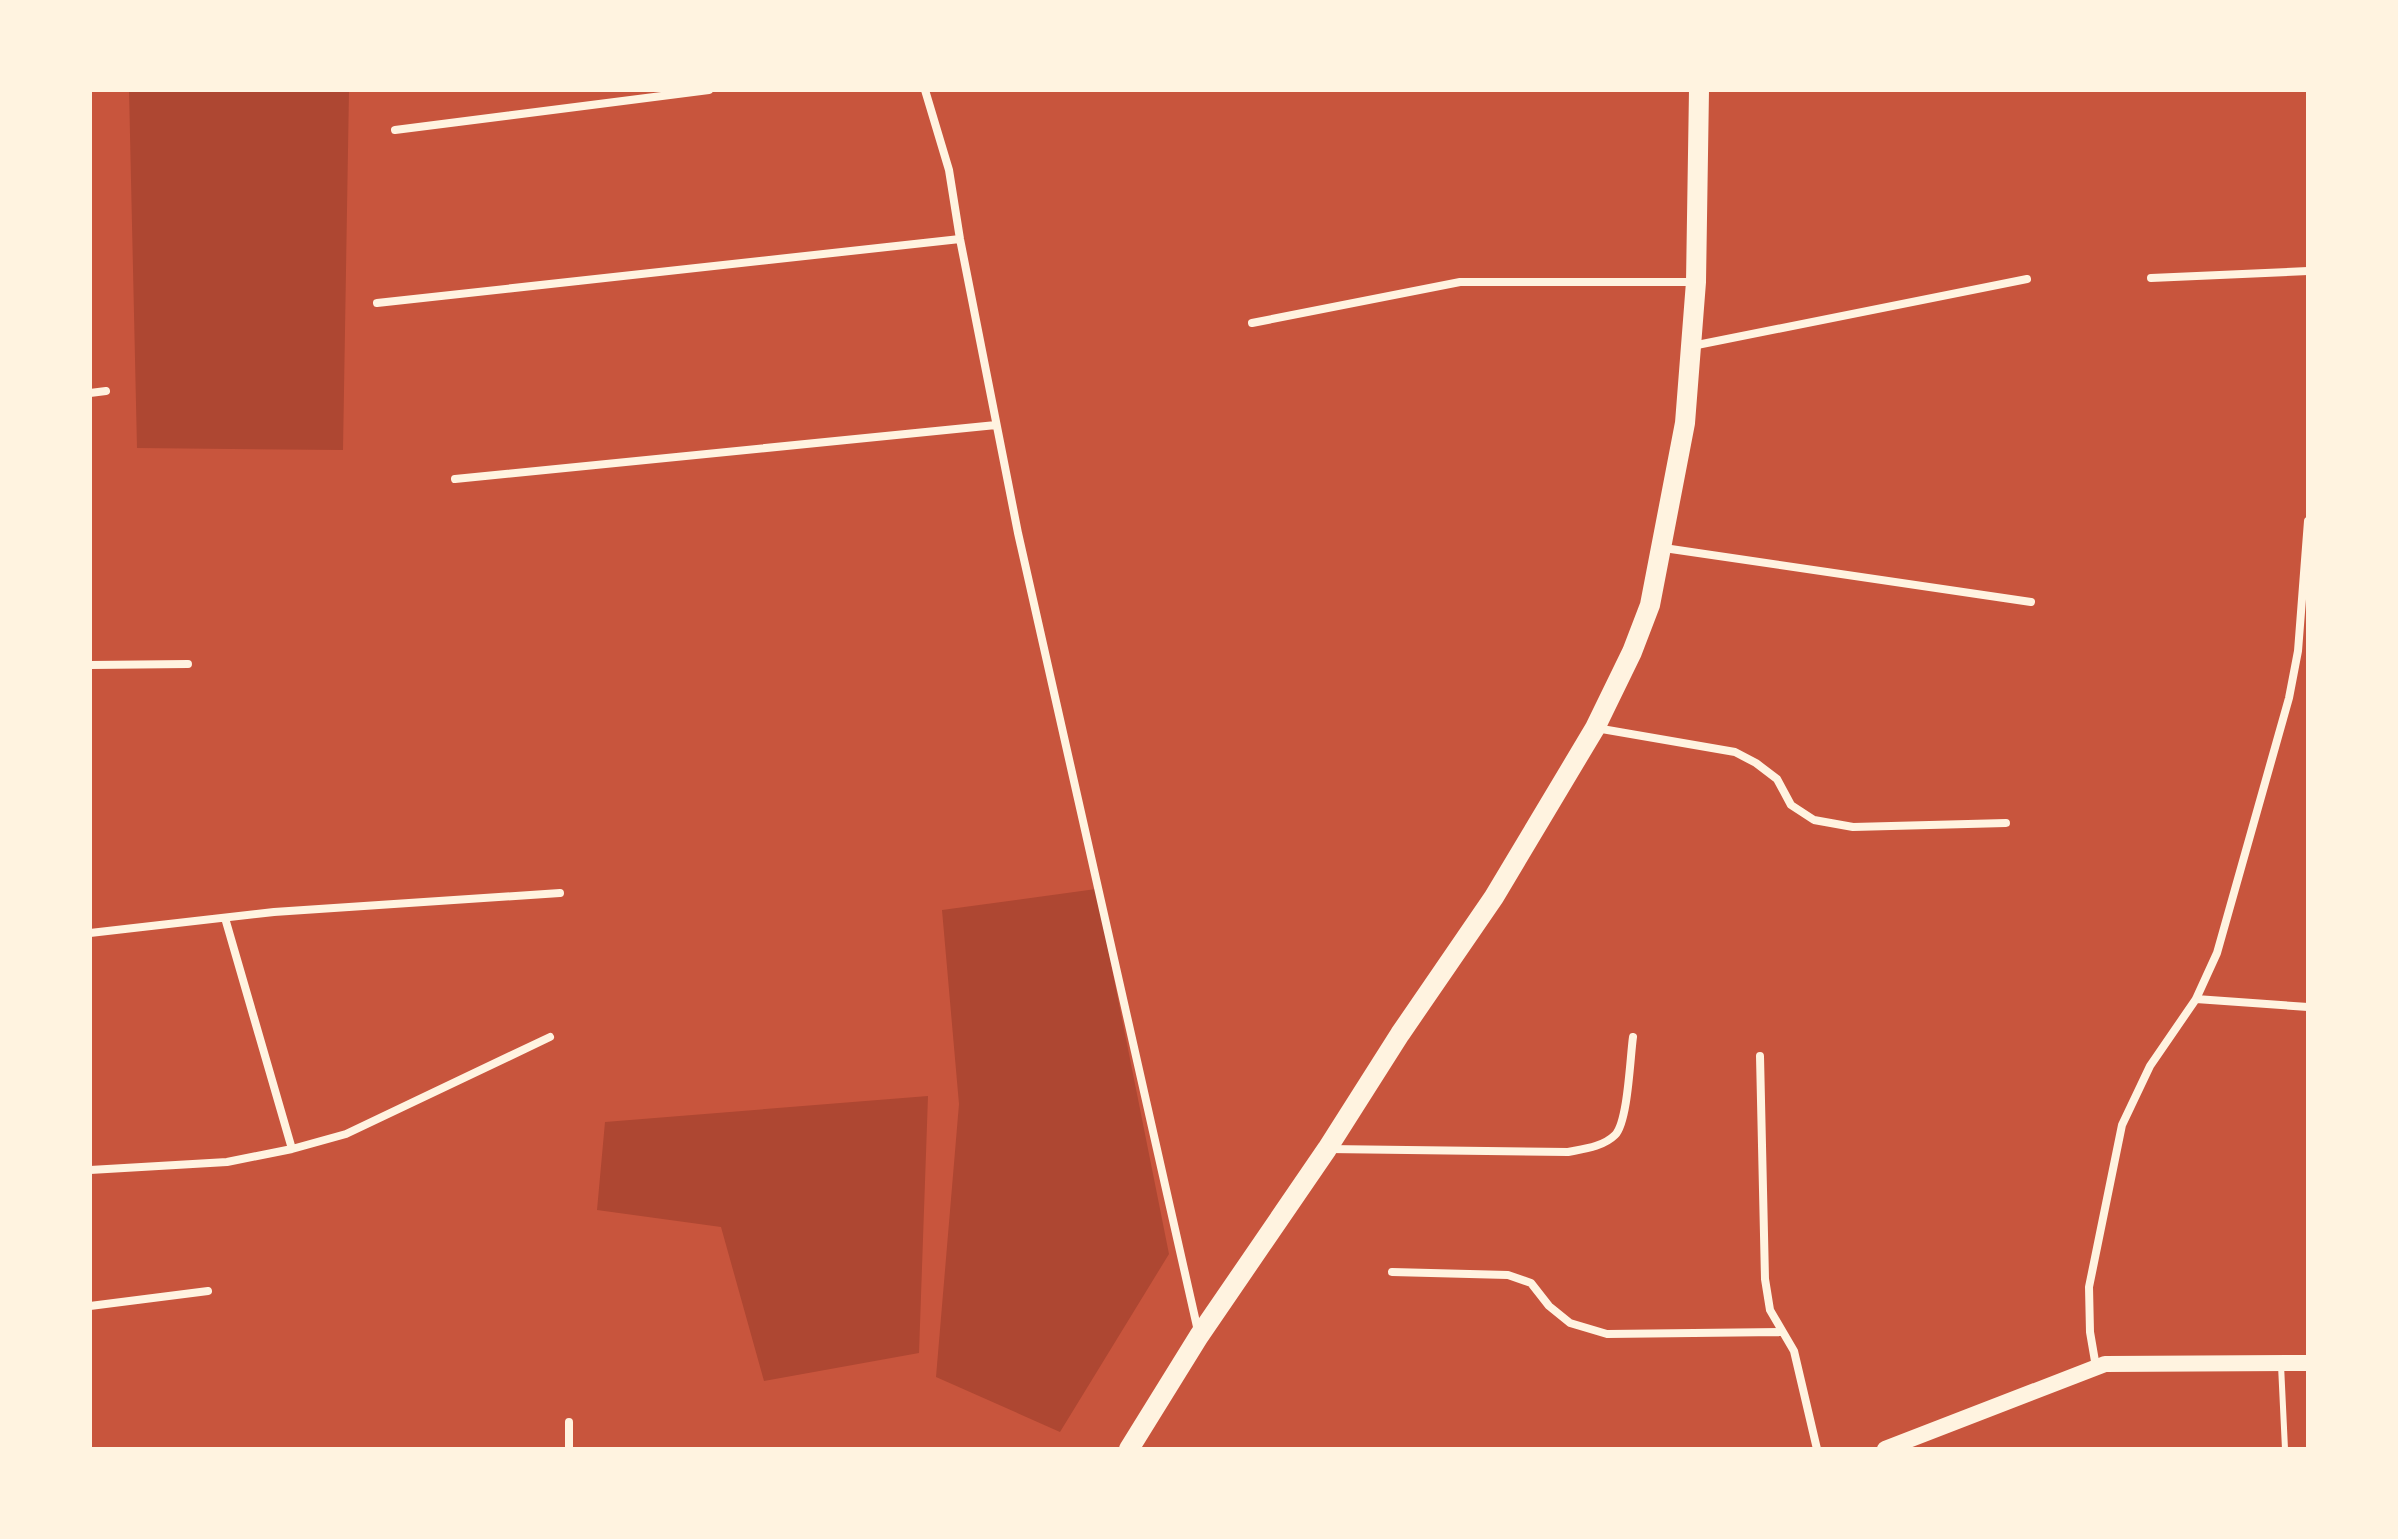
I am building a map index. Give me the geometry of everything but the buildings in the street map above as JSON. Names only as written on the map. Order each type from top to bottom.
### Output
[{"type":"main road","points":[[1129,1449],[1199,1336],[1494,897],[1595,728],[1632,652],[1650,605],[1685,423],[1696,282],[1699,90]]},
{"type":"main road","points":[[1885,1449],[2105,1364],[2308,1363]]},
{"type":"street","points":[[395,130],[709,90]]},
{"type":"street","points":[[925,90],[949,170],[1018,533],[1199,1336]]},
{"type":"street","points":[[377,303],[960,239]]},
{"type":"street","points":[[2151,278],[2308,271]]},
{"type":"street","points":[[1691,346],[2027,279]]},
{"type":"street","points":[[1252,323],[1460,282],[1696,282]]},
{"type":"street","points":[[90,393],[106,391]]},
{"type":"street","points":[[455,479],[996,425]]},
{"type":"street","points":[[2096,1368],[2090,1332],[2089,1287],[2122,1125],[2150,1066],[2196,999],[2217,953],[2289,698],[2298,651],[2308,521]]},
{"type":"street","points":[[1663,548],[2031,602]]},
{"type":"street","points":[[90,665],[188,664]]},
{"type":"street","points":[[1595,728],[1735,752],[1777,779],[1791,805],[1814,820],[1853,827],[2006,823]]},
{"type":"street","points":[[90,933],[346,906],[560,893]]},
{"type":"street","points":[[225,918],[292,1149]]},
{"type":"street","points":[[2196,999],[2308,1007]]},
{"type":"street","points":[[90,1170],[227,1162],[346,1134],[550,1037]]},
{"type":"street","points":[[1327,1149],[1568,1152],[1596,1146],[1615,1135],[1623,1120],[1633,1037]]},
{"type":"street","points":[[1760,1056],[1765,1279],[1770,1310],[1794,1351],[1817,1449]]},
{"type":"street","points":[[1392,1272],[1508,1275],[1531,1283],[1549,1306],[1570,1323],[1607,1334],[1782,1332]]},
{"type":"street","points":[[90,1306],[208,1291]]},
{"type":"street","points":[[569,1422],[569,1449]]},
{"type":"lane","points":[[2281,1363],[2285,1449]]},
{"type":"shaded area","points":[[129,90],[349,90],[343,450],[137,448]]},
{"type":"shaded area","points":[[1096,889],[1169,1254],[1060,1432],[936,1377],[959,1104],[942,910]]},
{"type":"shaded area","points":[[928,1096],[919,1353],[764,1381],[721,1227],[597,1210],[605,1122]]}]
